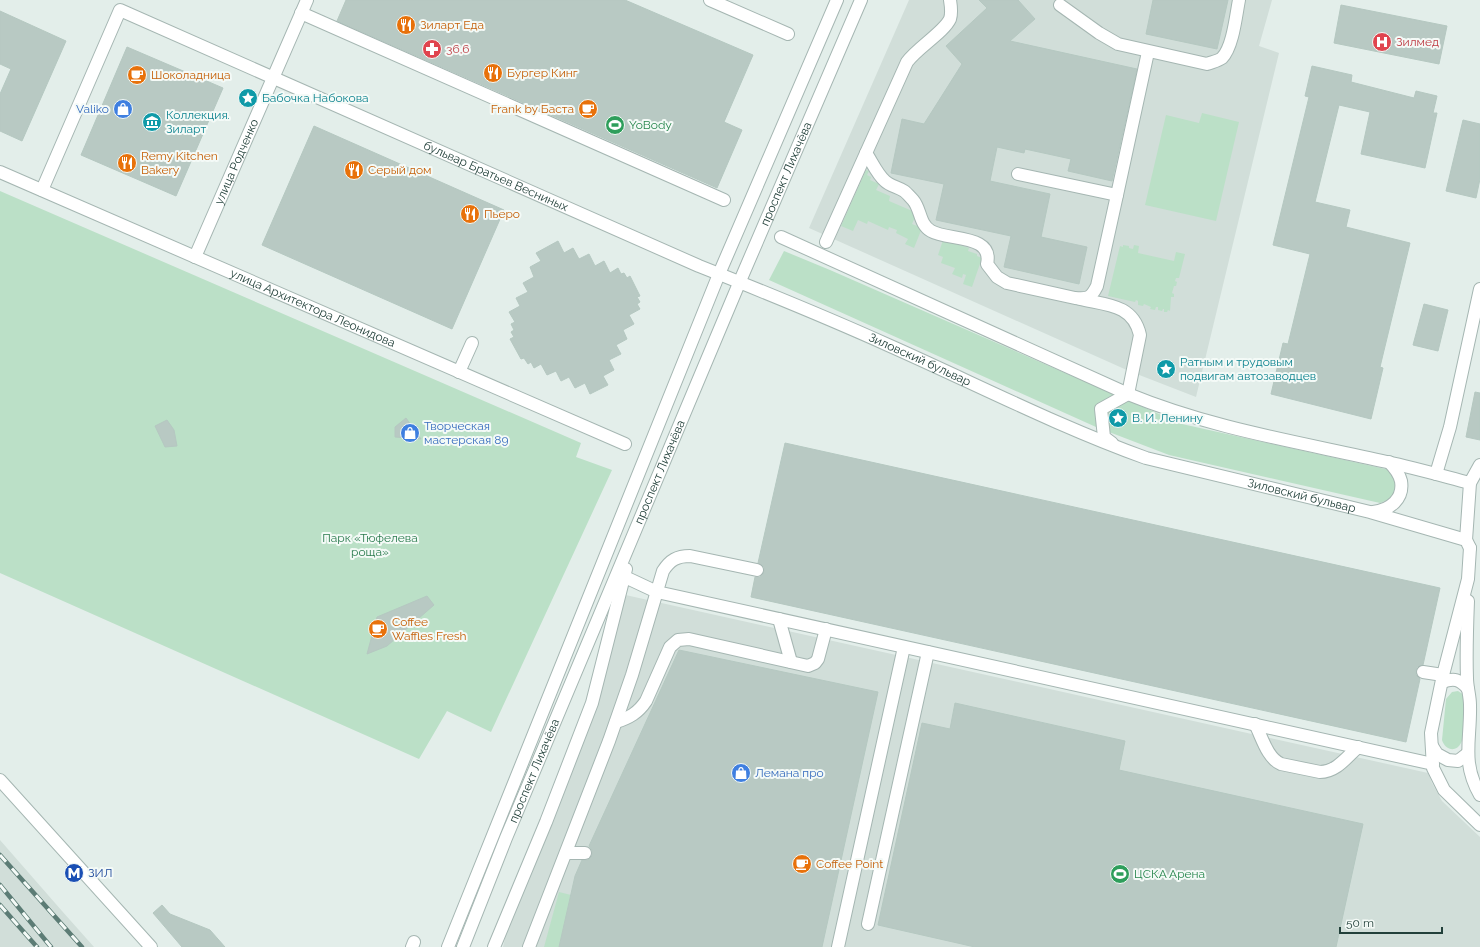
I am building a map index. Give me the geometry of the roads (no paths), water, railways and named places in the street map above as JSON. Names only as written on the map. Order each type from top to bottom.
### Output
[{"type":"street","name":"улица Родченко","points":[[195,257],[307,0]]},
{"type":"street","points":[[710,0],[788,34]]},
{"type":"street","name":"проспект Лихачёва","points":[[448,945],[719,274],[837,0]]},
{"type":"street","name":"проспект Лихачёва","points":[[463,947],[510,830],[740,281],[861,0]]},
{"type":"street","points":[[826,242],[907,62],[948,23],[951,13],[950,0]]},
{"type":"street","points":[[1060,5],[1110,40],[1148,52],[1207,64],[1218,61],[1228,48],[1239,0]]},
{"type":"street","name":"бульвар Братьев Весниных","points":[[42,190],[120,10],[719,274]]},
{"type":"street","points":[[301,13],[724,200]]},
{"type":"street","points":[[1075,298],[1086,298],[1093,294],[1097,286],[1148,52]]},
{"type":"street","points":[[866,153],[885,181],[904,191],[914,201],[923,223],[930,230],[936,233],[982,245],[986,249],[989,256],[987,264],[997,277],[1007,283],[1125,311],[1132,316],[1138,325],[1140,335],[1128,394]]},
{"type":"street","name":"улица Архитектора Леонидова","points":[[0,172],[625,444]]},
{"type":"street","points":[[1018,174],[1117,196]]},
{"type":"street","points":[[781,237],[1128,394],[1161,407],[1206,422],[1388,462],[1470,483]]},
{"type":"street","name":"Зиловский бульвар","points":[[719,274],[740,281],[889,346],[985,391],[1119,449],[1146,458],[1372,512],[1472,546]]},
{"type":"street","points":[[1436,474],[1450,427],[1480,289]]},
{"type":"street","points":[[463,373],[475,345]]},
{"type":"street","name":"Зиловский бульвар","points":[[1119,449],[1104,437],[1101,409],[1128,394]]},
{"type":"street","points":[[1372,512],[1383,511],[1391,507],[1398,498],[1401,489],[1401,480],[1396,470],[1388,462]]},
{"type":"street","points":[[1480,465],[1470,483],[1472,546],[1475,565],[1468,579],[1431,733],[1435,773],[1444,790],[1480,825]]},
{"type":"street","points":[[529,947],[616,722],[663,571],[668,563],[681,556],[690,556],[757,570]]},
{"type":"street","points":[[494,947],[546,822],[592,703],[625,577],[628,560]]},
{"type":"street","points":[[625,577],[657,592],[1433,764]]},
{"type":"street","points":[[1468,579],[1467,679],[1470,704],[1467,754],[1469,767],[1480,795]]},
{"type":"street","points":[[779,619],[791,662]]},
{"type":"street","points":[[616,722],[628,718],[646,702],[670,647],[678,640],[689,639],[808,666],[815,663],[820,655],[826,629]]},
{"type":"street","points":[[838,947],[904,647]]},
{"type":"street","points":[[868,924],[928,652]]},
{"type":"street","points":[[1423,672],[1443,679],[1456,679],[1468,688]]},
{"type":"street","points":[[1256,724],[1270,756],[1276,762],[1281,764],[1326,772],[1336,767],[1358,747]]},
{"type":"street","points":[[1432,746],[1437,754],[1448,760],[1458,761],[1467,754]]},
{"type":"street","points":[[0,780],[151,947]]},
{"type":"street","points":[[566,853],[586,853]]},
{"type":"railway","points":[[0,855],[82,947]]},
{"type":"railway","points":[[0,885],[51,947]]},
{"type":"railway","points":[[0,905],[37,947]]},
{"type":"place","name":"Зиларт Еда","points":[[406,25]]},
{"type":"place","name":"Зилмед","points":[[1382,42]]},
{"type":"place","name":"36,6","points":[[432,49]]},
{"type":"place","name":"Бургер Кинг","points":[[493,73]]},
{"type":"place","name":"Шоколадница","points":[[137,75]]},
{"type":"place","name":"Бабочка Набокова","points":[[248,98]]},
{"type":"place","name":"Valiko","points":[[123,109]]},
{"type":"place","name":"Frank by Баста","points":[[588,109]]},
{"type":"place","name":"Коллекция. Зиларт","points":[[152,122]]},
{"type":"place","name":"YoBody","points":[[615,125]]},
{"type":"place","name":"Remy Kitchen Bakery","points":[[127,163]]},
{"type":"place","name":"Серый дом","points":[[354,170]]},
{"type":"place","name":"Пьеро","points":[[470,214]]},
{"type":"place","name":"Ратным и трудовым подвигам автозаводцев","points":[[1166,369]]},
{"type":"place","name":"В. И. Ленину","points":[[1118,418]]},
{"type":"place","name":"Творческая мастерская 89","points":[[410,433]]},
{"type":"place","name":"Coffee Waffles Fresh","points":[[378,629]]},
{"type":"place","name":"Лемана про","points":[[741,773]]},
{"type":"place","name":"Coffee Point","points":[[802,864]]},
{"type":"place","name":"ЗИЛ","points":[[74,873]]},
{"type":"place","name":"ЦСКА Арена","points":[[1120,874]]},
{"type":"park label","name":"Парк «Тюфелева роща»","points":[[370,545]]}]
